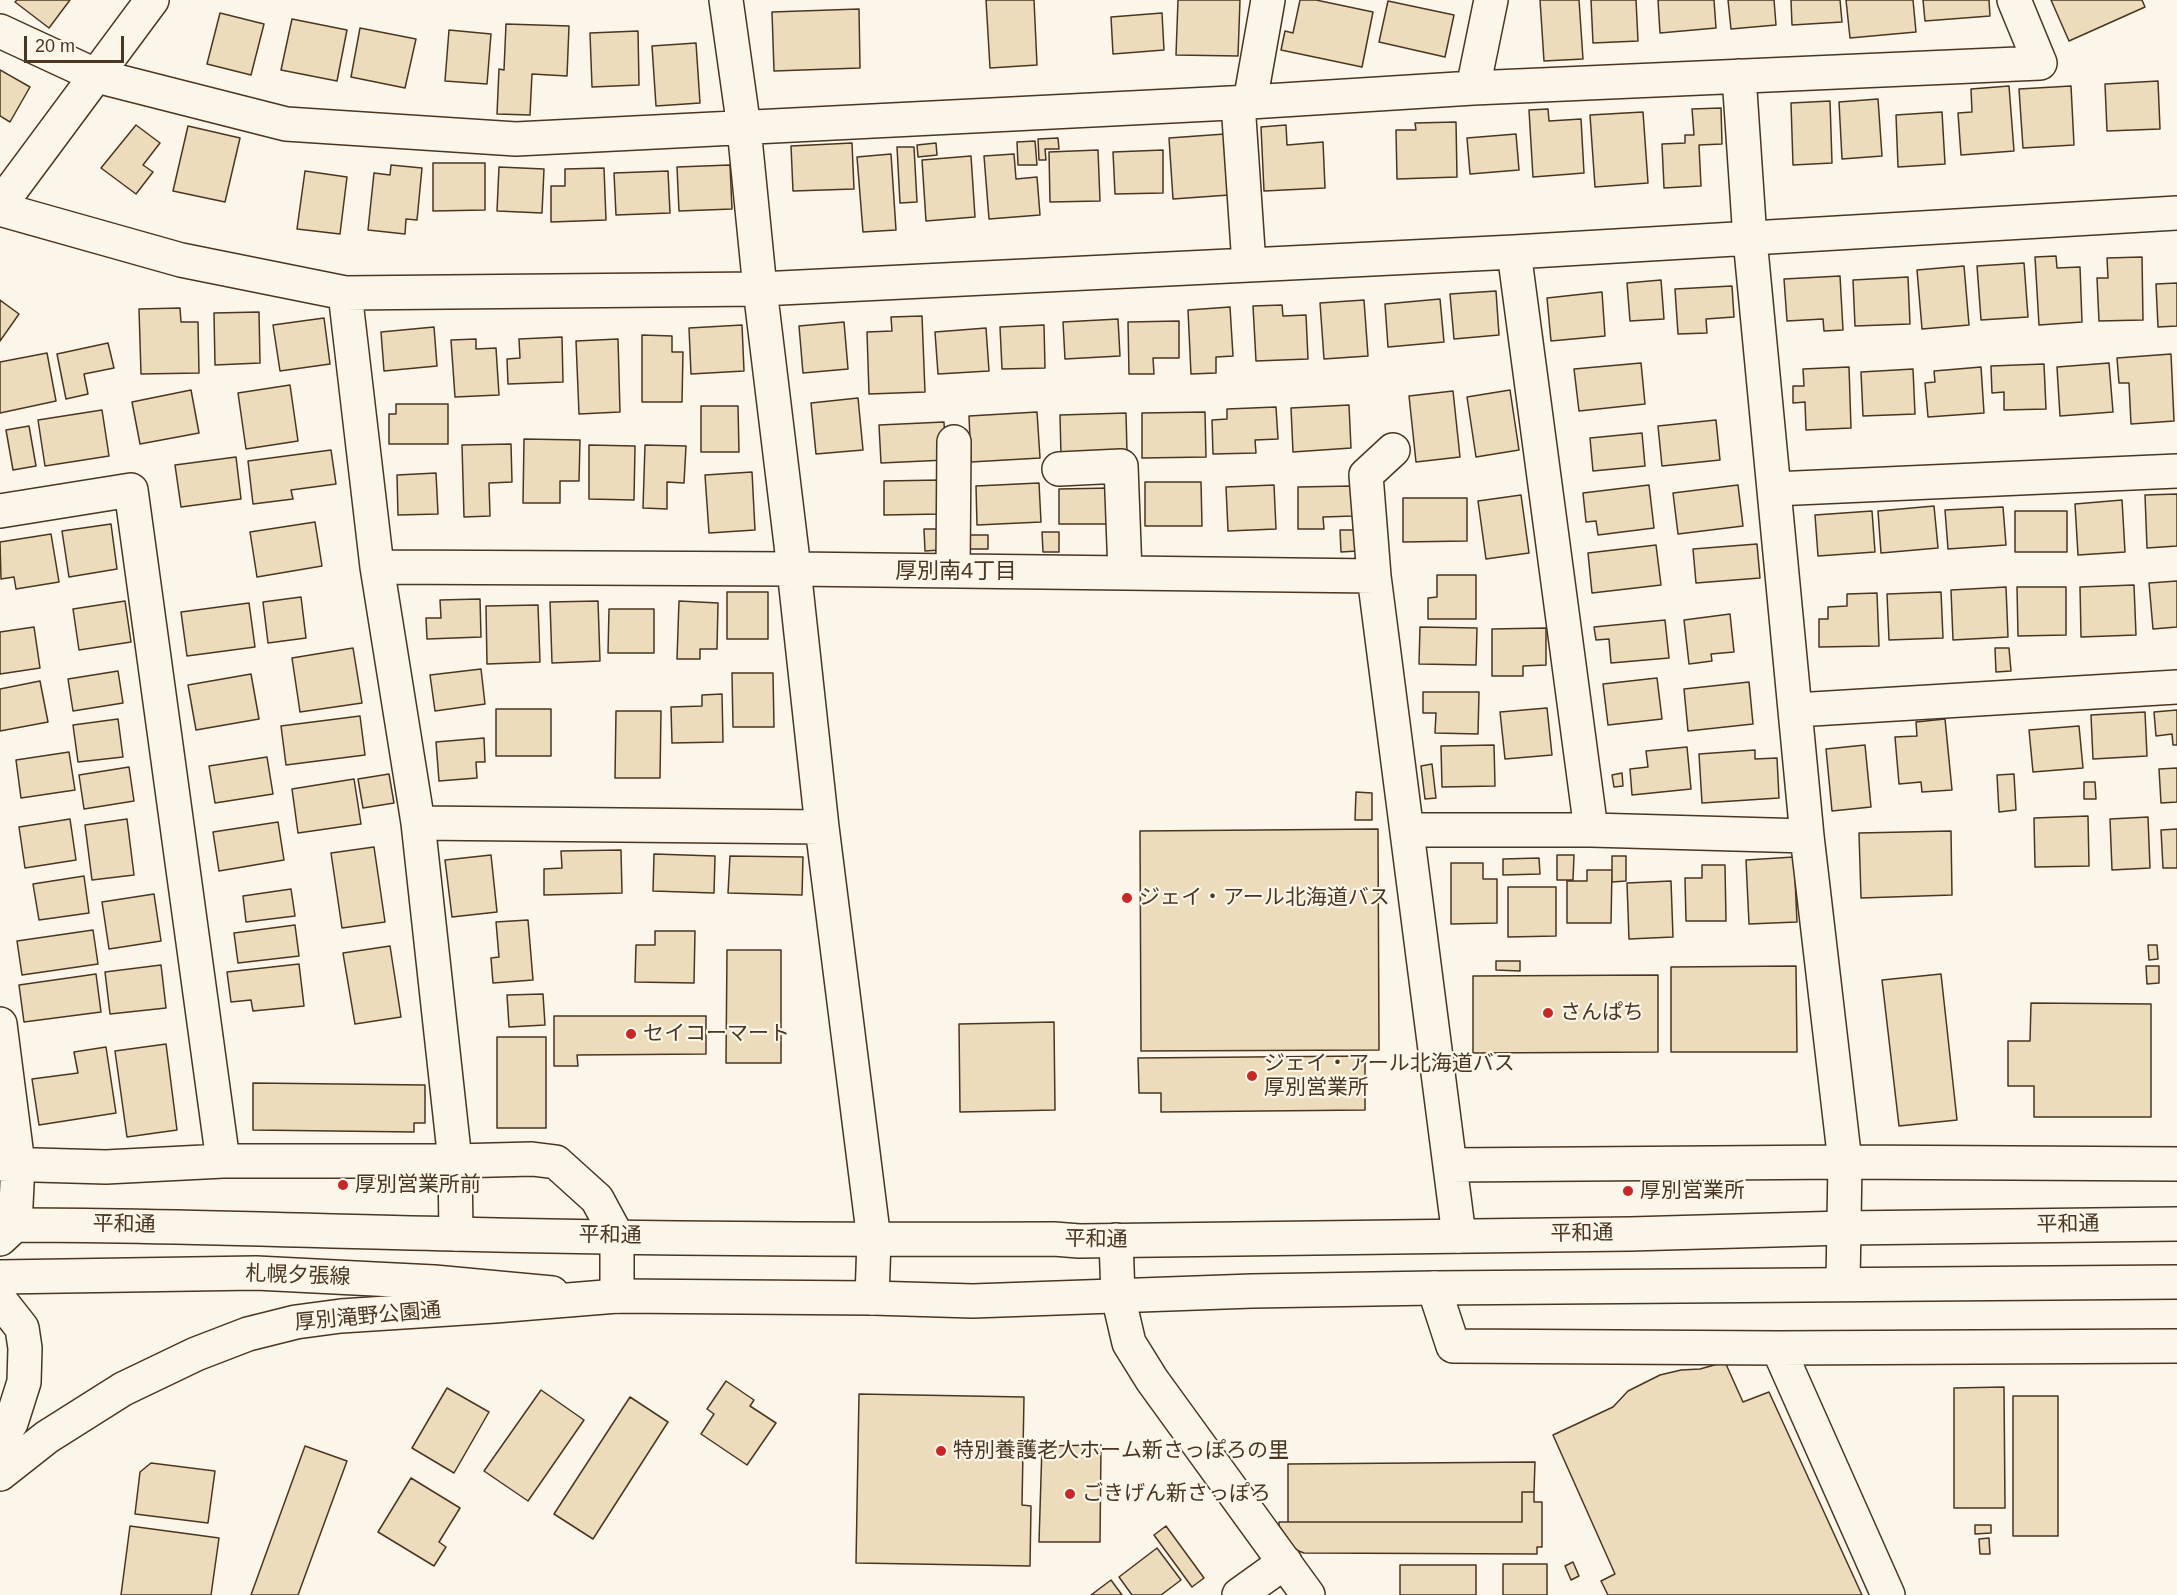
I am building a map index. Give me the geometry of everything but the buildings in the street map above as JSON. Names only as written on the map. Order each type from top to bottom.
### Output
[{"type":"main road","points":[[152,0],[0,207],[181,260],[345,293],[760,289],[1514,252],[2177,213]]},
{"type":"main road","points":[[726,0],[744,128],[760,289],[822,827],[874,1240],[872,1298]]},
{"type":"main road","points":[[1249,265],[1244,102],[1268,0]]},
{"type":"main road","points":[[1473,88],[1491,0]]},
{"type":"main road","points":[[0,31],[97,76],[286,124],[516,140],[1473,88],[2040,63],[2014,0]]},
{"type":"main road","points":[[1739,76],[1750,239],[1807,836],[1845,1162],[1843,1284]]},
{"type":"main road","points":[[1514,252],[1591,830]]},
{"type":"main road","points":[[345,293],[377,567],[418,823],[455,1161],[456,1234]]},
{"type":"main road","points":[[953,571],[954,442]]},
{"type":"main road","points":[[1393,450],[1366,475],[1374,576],[1460,1236]]},
{"type":"main road","points":[[1059,469],[1121,466],[1125,573]]},
{"type":"main road","points":[[1774,489],[2177,471]]},
{"type":"main road","points":[[0,511],[131,490],[223,1161]]},
{"type":"main road","points":[[377,567],[1374,576]]},
{"type":"main road","points":[[1796,710],[2177,687]]},
{"type":"main road","points":[[418,823],[822,827]]},
{"type":"main road","points":[[1408,830],[1591,830],[1807,836]]},
{"type":"main road","points":[[0,1024],[9,1164],[5,1230]]},
{"type":"main road","points":[[9,1164],[106,1167],[223,1161],[532,1159],[556,1162],[597,1199],[617,1236],[607,1296],[973,1301],[1263,1290],[2177,1282]]},
{"type":"main road","points":[[1450,1165],[1845,1162],[2177,1164]]},
{"type":"main road","name":"平和通","points":[[5,1230],[111,1225],[456,1234],[874,1240],[1116,1240],[2177,1224]]},
{"type":"main road","points":[[1116,1240],[1118,1296],[1129,1343],[1143,1368],[1308,1595]]},
{"type":"main road","name":"札幌夕張線","points":[[0,1277],[256,1273],[434,1282],[607,1296]]},
{"type":"main road","points":[[1434,1288],[1453,1346],[1778,1348],[2177,1346]]},
{"type":"main road","name":"厚別滝野公園通","points":[[0,1474],[47,1437],[123,1389],[196,1354],[248,1334],[296,1322],[341,1316],[607,1296]]},
{"type":"main road","points":[[0,1300],[22,1328],[25,1348],[24,1382],[11,1423],[0,1439]]},
{"type":"main road","points":[[1778,1348],[1888,1595]]},
{"type":"main road","points":[[1239,1595],[1285,1562]]},
{"type":"place","name":"ジェイ・アール北海道バス","points":[[1127,898]]},
{"type":"place","name":"さんぱち","points":[[1548,1013]]},
{"type":"place","name":"セイコーマート","points":[[631,1034]]},
{"type":"place","name":"ジェイ・アール北海道バス 厚別営業所","points":[[1252,1076]]},
{"type":"place","name":"厚別営業所前","points":[[343,1185]]},
{"type":"place","name":"厚別営業所","points":[[1628,1191]]},
{"type":"place","name":"特別養護老人ホーム新さっぽろの里","points":[[941,1451]]},
{"type":"place","name":"ごきげん新さっぽろ","points":[[1070,1494]]},
{"type":"district","name":"厚別南4丁目","points":[[956,572]]}]
